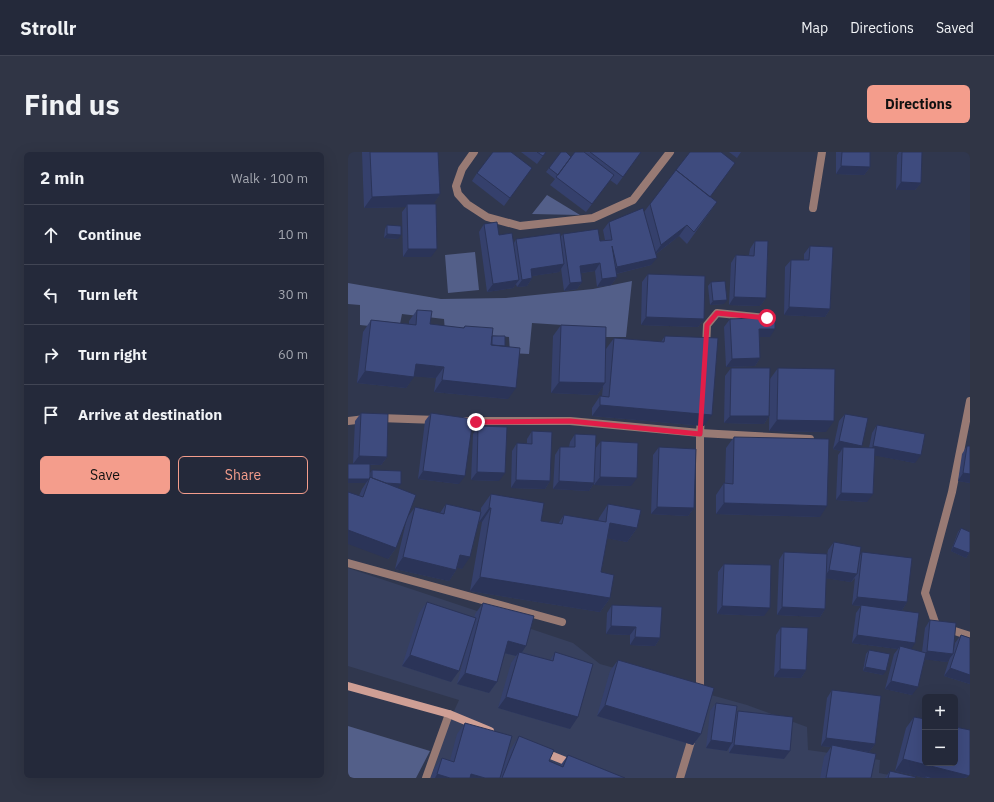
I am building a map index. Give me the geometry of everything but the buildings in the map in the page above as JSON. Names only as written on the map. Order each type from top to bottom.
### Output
[{"type":"main road","points":[[348,686],[449,714],[499,735]]},
{"type":"main road","points":[[535,749],[578,766]]},
{"type":"street","points":[[474,152],[462,169],[456,186],[458,194],[466,204],[487,217],[520,226],[593,218],[633,200],[670,152]]},
{"type":"street","points":[[813,208],[822,152]]},
{"type":"street","points":[[705,356],[707,325],[717,313],[767,318]]},
{"type":"street","points":[[970,401],[952,492],[925,594],[936,625],[970,636]]},
{"type":"street","points":[[699,705],[700,434],[702,410]]},
{"type":"street","points":[[348,421],[382,418],[476,422],[570,421],[700,434],[819,439]]},
{"type":"street","points":[[348,563],[562,622]]},
{"type":"street","points":[[426,778],[449,714]]},
{"type":"street","points":[[680,778],[695,728]]},
{"type":"shaded area","points":[[547,195],[580,215],[532,214]]},
{"type":"shaded area","points":[[475,252],[479,290],[448,293],[445,255]]},
{"type":"shaded area","points":[[632,281],[626,337],[597,337],[593,327],[532,323],[529,354],[510,353],[509,337],[445,331],[444,319],[402,314],[399,329],[360,325],[360,305],[348,304],[348,283],[441,299],[506,298],[593,289]]},
{"type":"shaded area","points":[[348,568],[573,643],[600,664],[747,705],[807,727],[808,750],[880,760],[879,773],[904,778],[424,778],[459,700],[348,666]]},
{"type":"shaded area","points":[[348,726],[430,751],[416,778],[348,778]]},
{"type":"route","points":[[476,422],[570,421],[700,434],[707,325],[717,313],[767,318]]}]
